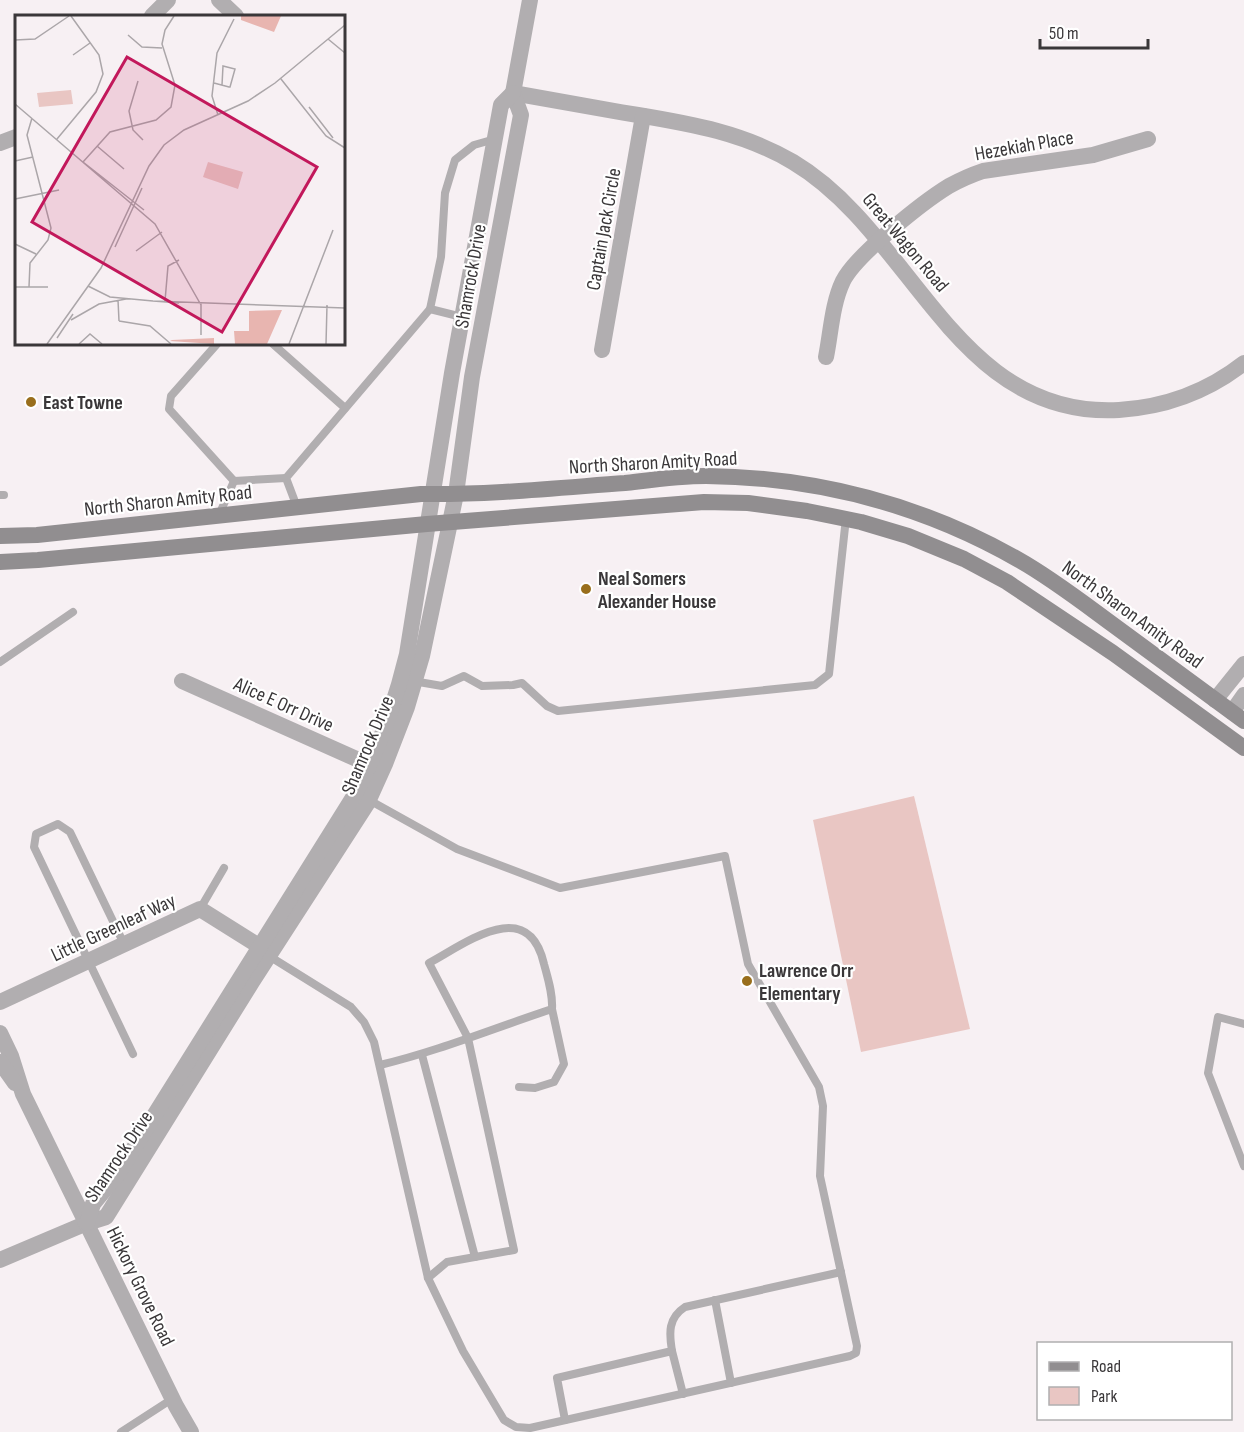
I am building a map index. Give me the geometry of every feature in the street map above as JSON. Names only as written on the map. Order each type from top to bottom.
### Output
[{"type":"main road","name":"North Sharon Amity Road","points":[[0,536],[37,535],[432,494],[704,476],[781,481],[867,497],[916,512],[955,528],[1020,560],[1062,587],[1238,716]]},
{"type":"main road","points":[[0,562],[704,502],[778,506],[846,518],[908,536],[963,559],[1007,582],[1113,653],[1244,748]]},
{"type":"main road","points":[[1113,653],[1144,665],[1198,703],[1238,716]]},
{"type":"street","points":[[153,15],[168,0]]},
{"type":"street","points":[[219,0],[235,15]]},
{"type":"street","name":"Shamrock Drive","points":[[87,1223],[93,1204],[117,1175],[264,951],[369,800],[386,764],[456,494],[472,377],[520,115],[513,93],[530,0]]},
{"type":"street","name":"Shamrock Drive","points":[[264,951],[354,796],[370,765],[395,698],[408,680],[407,654],[462,317],[501,105],[513,93]]},
{"type":"street","name":"Great Wagon Road","points":[[513,93],[705,127],[737,135],[794,162],[822,182],[854,210],[964,345],[1010,382],[1050,401],[1079,408],[1108,411],[1152,407],[1181,399],[1204,389],[1244,363]]},
{"type":"street","name":"Captain Jack Circle","points":[[602,350],[644,116]]},
{"type":"street","points":[[0,143],[15,137]]},
{"type":"street","name":"Hezekiah Place","points":[[826,357],[834,312],[844,279],[859,259],[948,187],[983,171],[1093,155],[1148,140]]},
{"type":"street","points":[[1215,700],[1244,664]]},
{"type":"street","name":"Alice E Orr Drive","points":[[182,681],[370,765]]},
{"type":"street","points":[[1238,716],[1244,695]]},
{"type":"street","name":"Little Greenleaf Way","points":[[0,1002],[200,909],[264,951]]},
{"type":"street","name":"Hickory Grove Road","points":[[0,1033],[11,1056],[23,1094],[61,1174],[172,1399],[191,1432]]},
{"type":"street","name":"Hickory Grove Road","points":[[0,1062],[23,1094]]},
{"type":"street","points":[[0,1260],[87,1223]]},
{"type":"lane","points":[[216,345],[171,396],[169,409],[234,480],[286,478],[430,309],[441,257],[445,193],[455,160],[474,145],[495,139]]},
{"type":"lane","points":[[430,309],[462,317]]},
{"type":"lane","points":[[274,345],[345,408]]},
{"type":"lane","points":[[286,478],[297,507]]},
{"type":"lane","points":[[219,515],[234,480]]},
{"type":"lane","points":[[408,680],[442,686],[464,676],[482,686],[522,683],[546,706],[558,711],[814,685],[829,674],[846,518]]},
{"type":"lane","points":[[0,662],[73,612]]},
{"type":"lane","points":[[264,951],[351,1007],[364,1022],[374,1042],[380,1065],[428,1278],[463,1351],[504,1420],[516,1427],[530,1428],[856,1353],[857,1346],[820,1176],[823,1106],[819,1087],[748,964],[725,856],[560,888],[457,849],[369,800]]},
{"type":"lane","points":[[124,944],[70,832],[57,824],[36,834],[34,847],[133,1054]]},
{"type":"lane","points":[[200,909],[224,868]]},
{"type":"lane","points":[[428,1278],[447,1262],[514,1250],[468,1038],[429,963],[495,930],[514,927],[525,931],[534,939],[541,951],[553,999],[552,1009],[564,1064],[554,1082],[534,1088],[519,1087]]},
{"type":"lane","points":[[380,1065],[422,1055],[552,1009]]},
{"type":"lane","points":[[1244,1024],[1218,1017],[1208,1074],[1244,1166]]},
{"type":"lane","points":[[422,1055],[475,1257]]},
{"type":"lane","points":[[683,1394],[669,1335],[670,1326],[685,1307],[841,1272]]},
{"type":"lane","points":[[715,1300],[731,1383]]},
{"type":"lane","points":[[566,1420],[557,1378],[672,1351]]},
{"type":"lane","points":[[122,1432],[172,1399]]},
{"type":"green space","points":[[914,796],[970,1029],[861,1052],[813,820]]},
{"type":"place","name":"East Towne","points":[[31,402]]},
{"type":"place","name":"Neal Somers Alexander House","points":[[586,589]]},
{"type":"place","name":"Lawrence Orr Elementary","points":[[747,981]]}]
